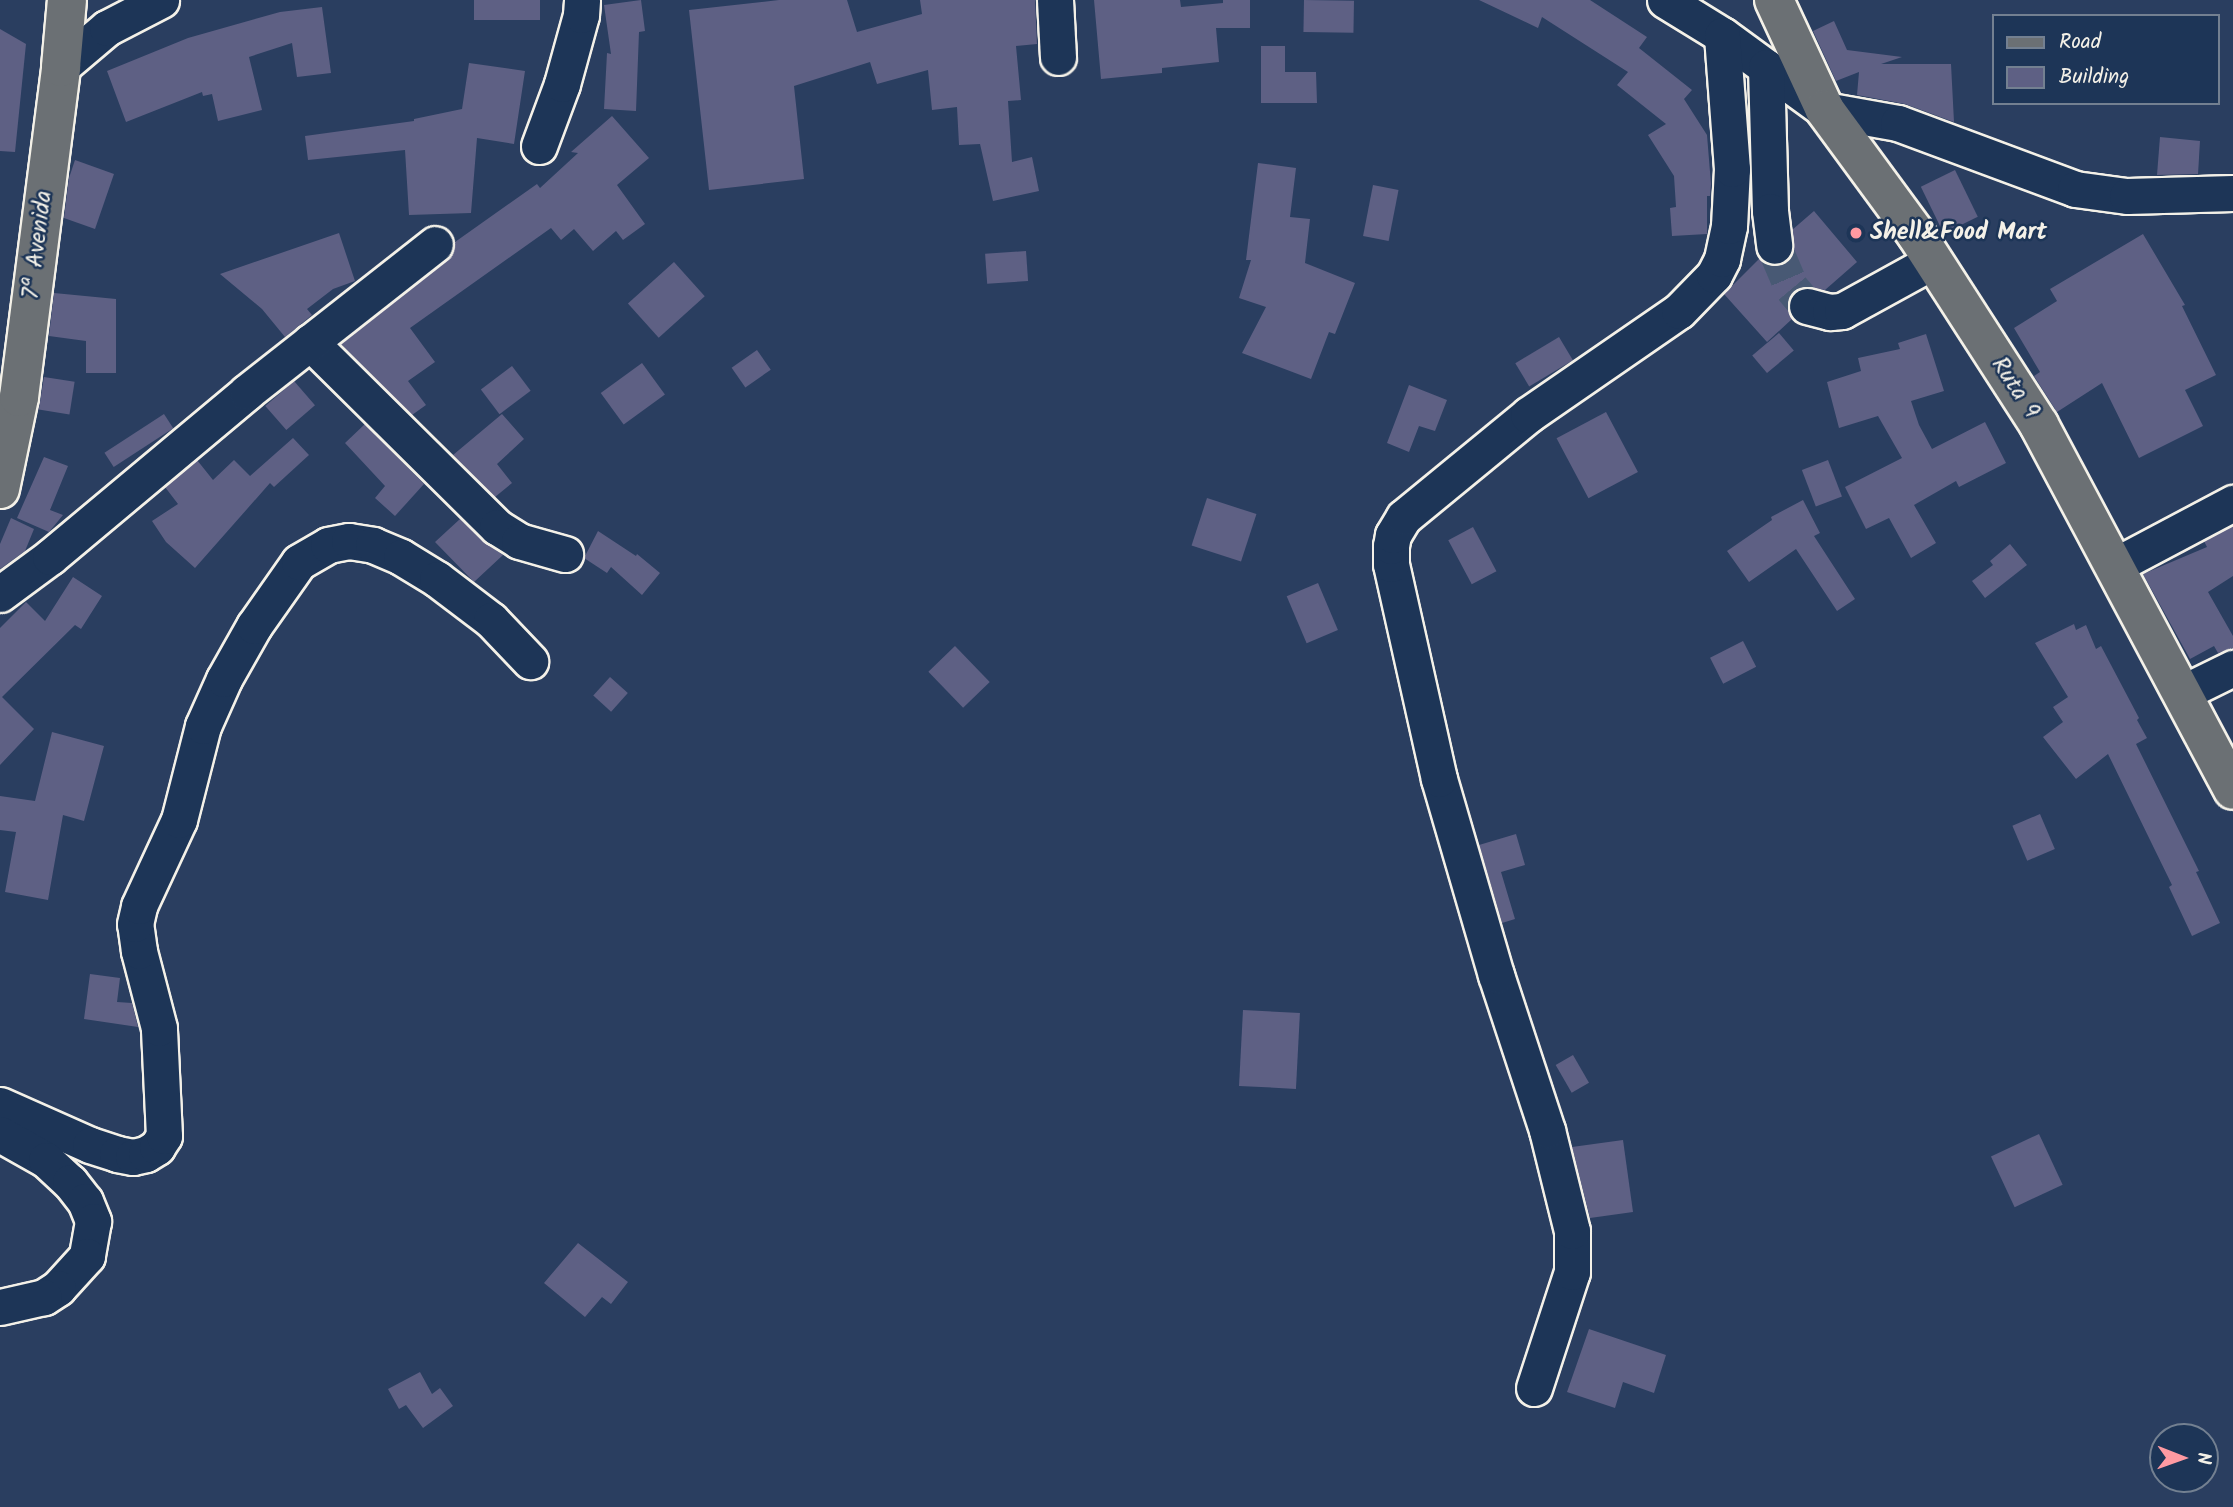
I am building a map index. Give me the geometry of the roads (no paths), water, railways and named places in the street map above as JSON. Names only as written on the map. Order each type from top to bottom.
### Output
[{"type":"main road","name":"7ª Avenida","points":[[0,489],[61,67],[67,0]]},
{"type":"main road","name":"Ruta 9","points":[[1774,0],[1825,110],[1933,261],[2039,425],[2233,790]]},
{"type":"street","points":[[61,67],[107,28],[139,9],[161,0]]},
{"type":"street","points":[[539,146],[562,84],[581,15],[582,0]]},
{"type":"street","points":[[1055,0],[1058,57]]},
{"type":"street","points":[[1665,0],[1722,35],[1825,110],[1898,123],[2075,189],[2127,195],[2233,193]]},
{"type":"street","points":[[1534,1388],[1572,1272],[1573,1231],[1547,1130],[1496,975],[1439,779],[1391,564],[1391,546],[1404,517],[1528,415],[1679,311],[1714,275],[1722,260],[1730,226],[1732,169],[1722,35]]},
{"type":"street","points":[[1766,67],[1770,211],[1774,246]]},
{"type":"street","points":[[0,594],[50,556],[144,475],[435,244]]},
{"type":"street","points":[[1808,306],[1830,312],[1843,310],[1933,261]]},
{"type":"street","points":[[310,342],[498,527],[519,541],[565,554]]},
{"type":"street","points":[[2114,566],[2233,503]]},
{"type":"street","points":[[0,1105],[90,1146],[117,1154],[133,1157],[146,1154],[157,1147],[164,1136],[159,1028],[139,951],[135,924],[139,906],[179,820],[203,726],[224,679],[254,626],[299,562],[328,545],[349,541],[373,545],[392,553],[437,579],[491,620],[530,662]]},
{"type":"street","points":[[2182,693],[2233,668]]},
{"type":"street","points":[[0,1134],[46,1160],[70,1182],[85,1201],[93,1221],[86,1256],[58,1288],[44,1297],[0,1307]]},
{"type":"tunnel","points":[[1774,246],[1792,288],[1807,306]]},
{"type":"place","name":"Shell&Food Mart","points":[[1856,233]]}]
